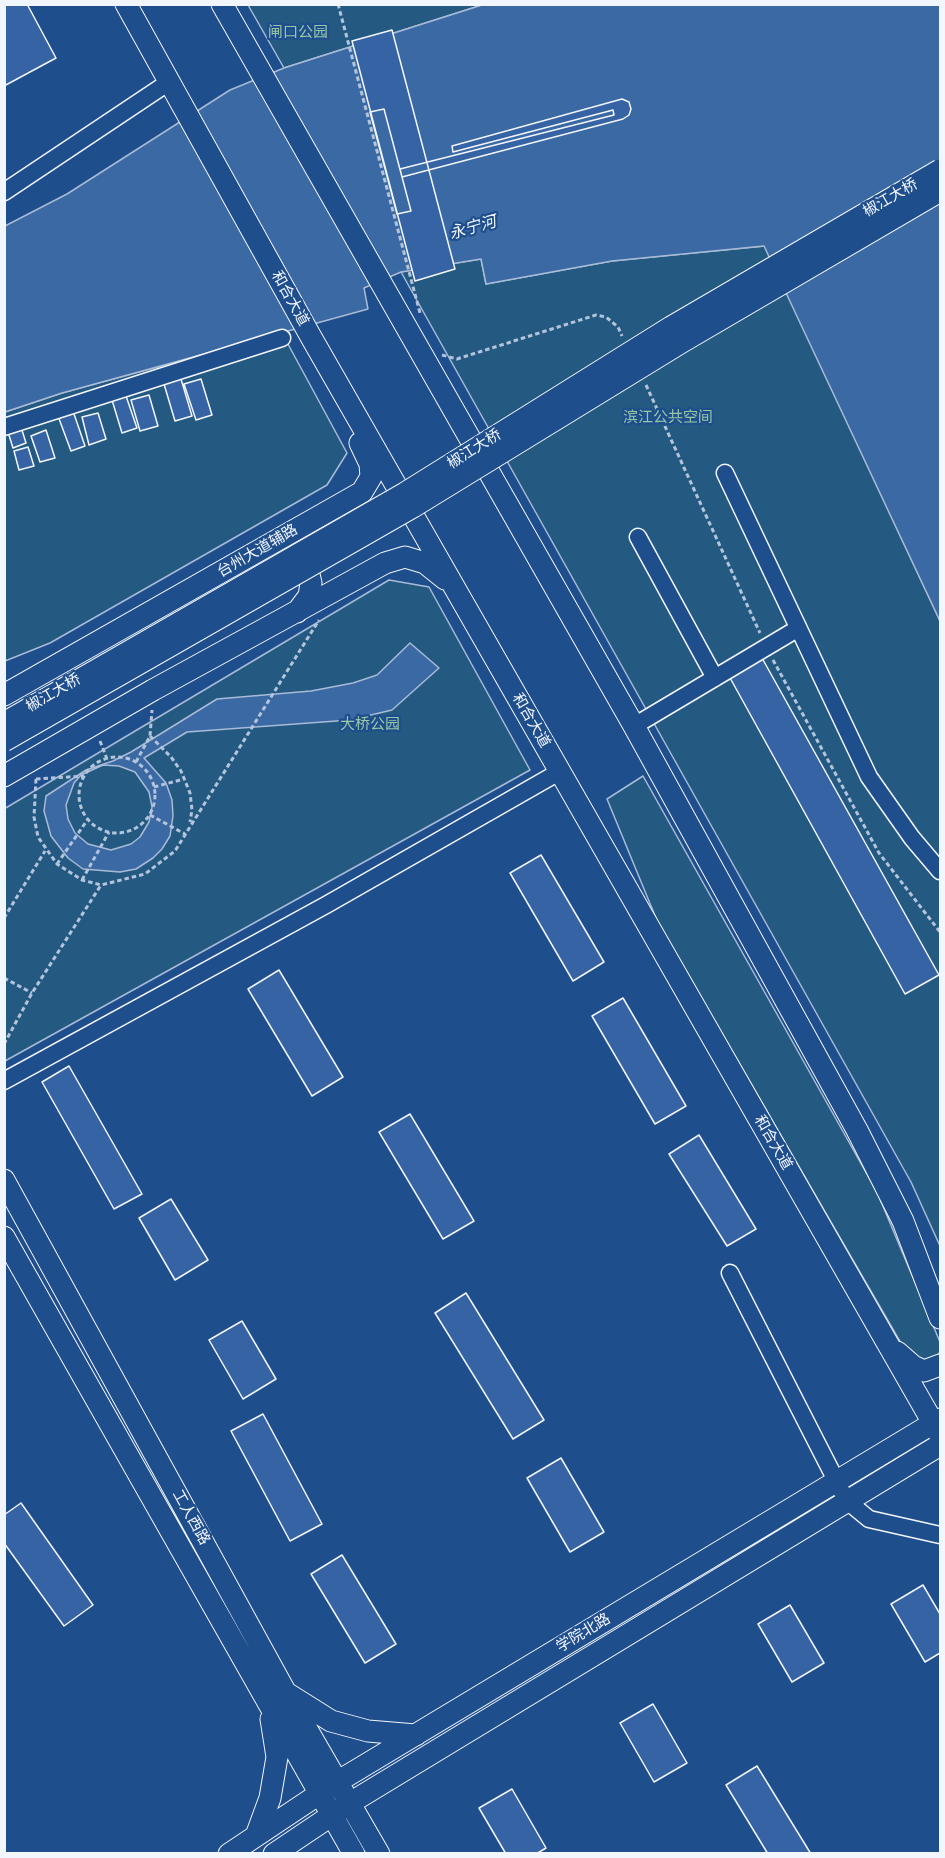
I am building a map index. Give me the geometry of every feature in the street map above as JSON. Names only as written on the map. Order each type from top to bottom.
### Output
[{"type":"main road","name":"和合大道","points":[[126,4],[316,346],[559,772],[938,1426]]},
{"type":"main road","points":[[222,4],[634,726],[857,1130],[903,1221],[940,1318]]},
{"type":"main road","name":"椒江大桥","points":[[4,723],[405,493],[671,327],[940,170]]},
{"type":"main road","name":"椒江大桥","points":[[4,741],[413,507],[682,342],[940,191]]},
{"type":"main road","name":"台州大道辅路","points":[[4,695],[362,492],[371,477],[370,464],[335,400],[316,346]]},
{"type":"main road","points":[[265,548],[285,544],[296,549],[306,562],[311,583],[309,596],[297,612]]},
{"type":"main road","points":[[4,776],[153,690],[385,564],[405,557],[425,562],[454,586]]},
{"type":"main road","name":"工人西路","points":[[4,1180],[286,1693],[379,1854]]},
{"type":"main road","name":"工人西路","points":[[4,1237],[354,1854]]},
{"type":"main road","points":[[888,1343],[913,1366],[924,1371],[940,1365]]},
{"type":"main road","name":"学院北路","points":[[274,1854],[331,1815],[841,1491],[938,1426]]},
{"type":"main road","name":"学院北路","points":[[230,1854],[337,1782],[841,1491],[940,1445]]},
{"type":"main road","points":[[286,1693],[331,1721],[368,1731],[416,1736]]},
{"type":"main road","points":[[256,1836],[270,1798],[277,1757],[268,1704]]},
{"type":"street","points":[[4,192],[169,82]]},
{"type":"street","points":[[4,428],[282,338]]},
{"type":"street","points":[[725,473],[869,777],[912,838],[940,871]]},
{"type":"street","points":[[638,537],[715,678]]},
{"type":"street","points":[[634,726],[797,629]]},
{"type":"street","points":[[4,1081],[326,905],[559,772]]},
{"type":"street","points":[[730,1273],[841,1491],[869,1519],[940,1535]]},
{"type":"path","points":[[338,4],[420,314]]},
{"type":"path","points":[[437,350],[442,356],[457,359],[596,315],[606,317],[618,327],[623,337]]},
{"type":"path","points":[[642,376],[778,673],[879,853],[940,932]]},
{"type":"path","points":[[53,748],[36,779],[34,817],[38,837],[45,851],[57,864],[82,880],[101,885],[146,874],[175,851],[319,618]]},
{"type":"path","points":[[136,762],[150,736],[153,690]]},
{"type":"path","points":[[150,736],[171,757],[190,793],[192,810],[189,825]]},
{"type":"path","points":[[119,757],[136,762],[148,773],[155,786],[151,816],[132,830],[109,834],[87,820],[80,802],[84,776],[97,763],[107,759],[119,757]]},
{"type":"path","points":[[36,779],[84,776]]},
{"type":"path","points":[[155,786],[182,779]]},
{"type":"path","points":[[151,816],[184,834]]},
{"type":"path","points":[[57,864],[87,820]]},
{"type":"path","points":[[82,880],[109,834]]},
{"type":"path","points":[[4,918],[45,851]]},
{"type":"path","points":[[4,1044],[32,993],[101,885]]},
{"type":"path","points":[[4,978],[32,993]]},
{"type":"green space","name":"闸口公园","points":[[248,5],[482,5],[284,68]]},
{"type":"green space","name":"滨江公共空间","points":[[765,246],[940,621],[940,1246],[911,1182],[401,272],[481,259],[486,284],[612,261]]},
{"type":"green space","points":[[282,333],[347,453],[327,485],[50,643],[5,661],[5,412],[62,393]]},
{"type":"green space","name":"大桥公园","points":[[389,580],[429,587],[530,770],[5,1061],[4,809]]},
{"type":"green space","points":[[643,776],[877,1192],[940,1342],[940,1352],[934,1359],[926,1362],[909,1357],[658,923],[607,799]]},
{"type":"water","name":"永宁河","points":[[482,5],[940,5],[940,621],[764,246],[612,261],[486,284],[481,259],[401,272],[364,288],[368,309],[62,393],[5,412],[5,226],[67,194],[230,90],[284,68]]},
{"type":"water","points":[[410,643],[439,668],[392,710],[350,720],[187,732],[144,758],[166,783],[172,800],[173,816],[170,836],[162,849],[136,869],[120,872],[83,869],[68,858],[51,836],[44,811],[46,796],[86,770],[131,752],[217,699],[311,691],[353,683],[377,675]],"holes":[[[103,765],[119,766],[135,772],[149,792],[152,807],[149,822],[140,837],[131,844],[111,850],[88,844],[75,833],[68,819],[66,805],[74,783],[81,775]]]},
{"type":"building","points":[[4,4],[27,4],[56,58],[4,86]]},
{"type":"building","points":[[392,30],[455,269],[415,281],[352,41]]},
{"type":"building","points":[[622,99],[629,102],[631,109],[629,115],[623,119],[402,177],[400,169],[614,115],[613,110],[453,152],[452,146]]},
{"type":"building","points":[[384,109],[411,211],[397,214],[370,112]]},
{"type":"building","points":[[181,379],[192,416],[175,421],[164,384]]},
{"type":"building","points":[[201,379],[212,415],[196,420],[184,384]]},
{"type":"building","points":[[149,395],[158,426],[140,431],[131,400]]},
{"type":"building","points":[[126,396],[137,428],[122,433],[112,400]]},
{"type":"building","points":[[73,411],[85,446],[71,451],[58,416]]},
{"type":"building","points":[[98,413],[106,439],[89,445],[82,417]]},
{"type":"building","points":[[21,427],[26,443],[13,448],[8,432]]},
{"type":"building","points":[[46,430],[55,458],[40,462],[31,436]]},
{"type":"building","points":[[28,447],[34,466],[19,470],[14,451]]},
{"type":"building","points":[[762,658],[939,975],[905,994],[729,676]]},
{"type":"building","points":[[541,855],[604,962],[573,981],[510,873]]},
{"type":"building","points":[[279,970],[343,1077],[312,1096],[248,989]]},
{"type":"building","points":[[623,998],[686,1106],[655,1124],[592,1016]]},
{"type":"building","points":[[69,1066],[142,1194],[114,1209],[42,1082]]},
{"type":"building","points":[[410,1114],[474,1221],[443,1239],[379,1132]]},
{"type":"building","points":[[699,1135],[756,1229],[727,1246],[669,1154]]},
{"type":"building","points":[[171,1199],[208,1260],[175,1280],[139,1218]]},
{"type":"building","points":[[466,1293],[544,1420],[513,1439],[435,1313]]},
{"type":"building","points":[[242,1321],[276,1379],[243,1399],[209,1340]]},
{"type":"building","points":[[263,1414],[322,1524],[290,1541],[231,1431]]},
{"type":"building","points":[[561,1458],[604,1532],[570,1552],[527,1478]]},
{"type":"building","points":[[21,1503],[93,1605],[64,1626],[4,1543],[4,1515]]},
{"type":"building","points":[[342,1555],[396,1644],[365,1663],[311,1574]]},
{"type":"building","points":[[923,1585],[940,1614],[940,1653],[925,1662],[891,1604]]},
{"type":"building","points":[[790,1605],[824,1663],[792,1682],[758,1624]]},
{"type":"building","points":[[653,1704],[687,1763],[654,1782],[620,1723]]},
{"type":"building","points":[[757,1766],[811,1854],[768,1854],[726,1785]]},
{"type":"building","points":[[512,1789],[546,1848],[536,1854],[506,1854],[479,1808]]}]
